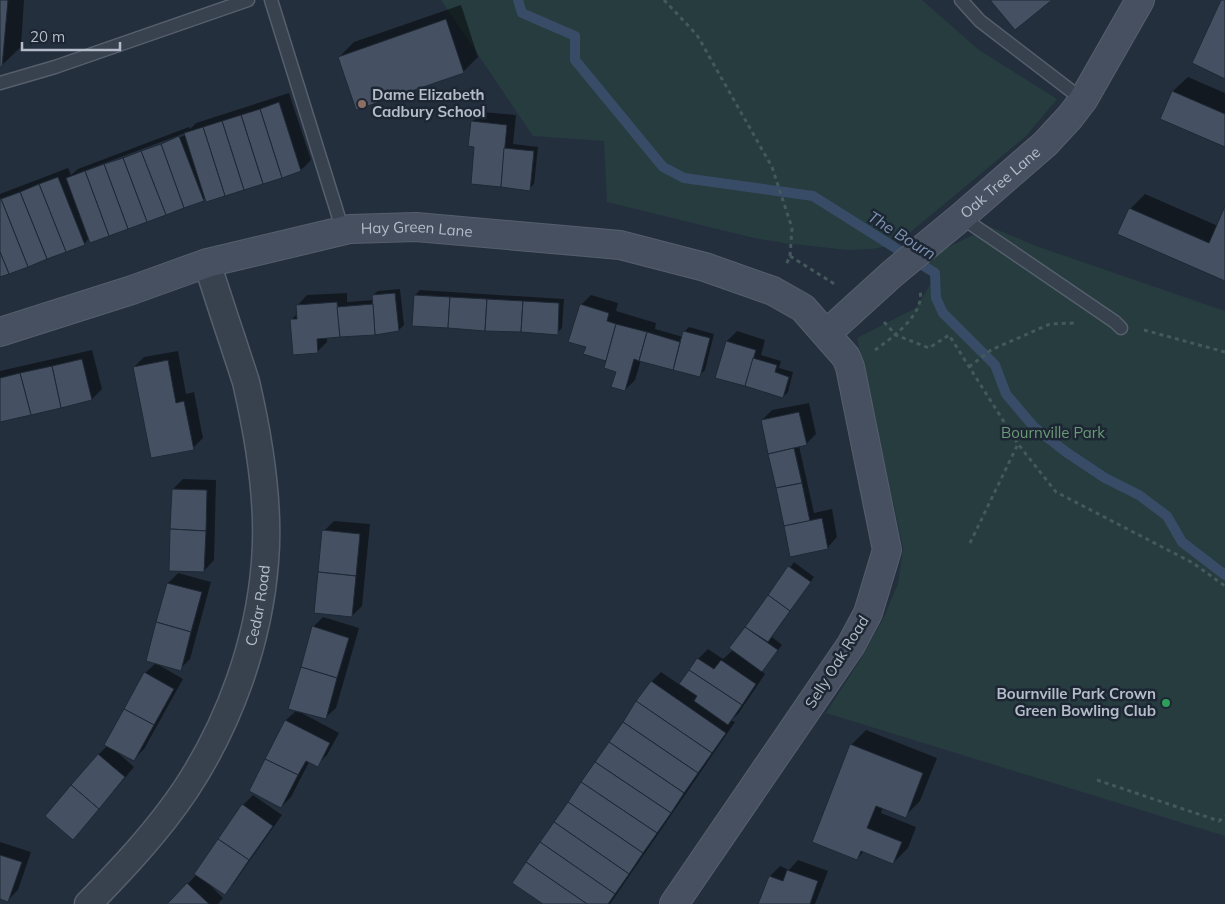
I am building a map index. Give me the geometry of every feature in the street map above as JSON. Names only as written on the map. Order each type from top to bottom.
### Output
[{"type":"street","name":"Oak Tree Lane","points":[[826,334],[906,262],[1045,144],[1083,100],[1140,0]]},
{"type":"street","name":"Hay Green Lane","points":[[0,332],[132,290],[207,263],[350,229],[416,227],[620,246],[705,267],[773,291],[803,308],[826,334]]},
{"type":"street","name":"Cedar Road","points":[[88,904],[151,836],[186,788],[221,727],[244,666],[260,604],[266,561],[266,506],[257,440],[245,381],[207,263]]},
{"type":"street","name":"Selly Oak Road","points":[[674,904],[851,645],[868,613],[887,550],[850,367],[846,357],[826,334]]},
{"type":"lane","points":[[0,83],[248,0]]},
{"type":"lane","points":[[271,0],[342,231]]},
{"type":"lane","points":[[961,0],[980,21],[1083,100]]},
{"type":"lane","points":[[961,217],[1118,325]]},
{"type":"path","points":[[664,0],[697,35],[772,168],[792,228],[790,256]]},
{"type":"path","points":[[850,367],[896,335],[920,306],[920,289],[906,262]]},
{"type":"path","points":[[1225,352],[1118,325],[1050,324],[991,350],[969,367],[1018,444],[1056,492],[1192,562],[1225,586]]},
{"type":"path","points":[[970,543],[1018,444]]},
{"type":"path","points":[[1097,780],[1219,822],[1225,816]]},
{"type":"green space","points":[[441,0],[922,0],[979,50],[1057,99],[1026,136],[901,240],[888,246],[848,250],[784,243],[754,238],[607,202],[604,141],[533,136]]},
{"type":"green space","name":"Bournville Park","points":[[986,225],[1036,246],[1225,311],[1225,836],[826,713],[860,660],[884,617],[898,584],[903,548],[857,338],[916,308],[930,285],[931,275],[926,258],[975,234]]},
{"type":"building","points":[[0,0],[8,0],[2,67],[0,67]]},
{"type":"building","points":[[990,0],[1052,0],[1015,30]]},
{"type":"building","points":[[1221,0],[1225,0],[1225,79],[1192,63]]},
{"type":"building","points":[[446,19],[464,73],[356,110],[338,57]]},
{"type":"building","points":[[1172,91],[1225,114],[1225,147],[1160,119]]},
{"type":"building","points":[[279,102],[301,171],[282,178],[260,109]]},
{"type":"building","points":[[260,109],[282,178],[263,184],[241,115]]},
{"type":"building","points":[[241,115],[263,184],[244,190],[222,121]]},
{"type":"building","points":[[222,121],[244,190],[225,196],[203,127]]},
{"type":"building","points":[[471,121],[507,125],[501,187],[471,184],[474,147],[468,146]]},
{"type":"building","points":[[203,127],[225,196],[206,202],[184,133]]},
{"type":"building","points":[[179,136],[204,201],[184,208],[161,144]]},
{"type":"building","points":[[161,144],[184,208],[166,215],[141,151]]},
{"type":"building","points":[[504,148],[534,151],[530,191],[501,187]]},
{"type":"building","points":[[141,151],[166,215],[147,222],[123,158]]},
{"type":"building","points":[[123,158],[147,222],[128,229],[104,164]]},
{"type":"building","points":[[104,164],[128,229],[109,236],[85,171]]},
{"type":"building","points":[[85,171],[109,236],[90,243],[66,178]]},
{"type":"building","points":[[58,177],[85,245],[66,252],[39,184]]},
{"type":"building","points":[[39,184],[66,252],[47,259],[20,192]]},
{"type":"building","points":[[20,192],[47,259],[28,267],[1,199]]},
{"type":"building","points":[[0,199],[28,267],[9,274],[0,252]]},
{"type":"building","points":[[1225,206],[1225,281],[1117,234],[1129,208],[1209,243]]},
{"type":"building","points":[[0,252],[9,274],[0,277]]},
{"type":"building","points":[[395,293],[399,331],[375,335],[372,295]]},
{"type":"building","points":[[414,295],[450,297],[448,328],[412,326]]},
{"type":"building","points":[[450,297],[487,299],[485,331],[448,328]]},
{"type":"building","points":[[487,299],[523,301],[521,332],[485,331]]},
{"type":"building","points":[[523,301],[559,303],[558,335],[521,332]]},
{"type":"building","points":[[337,302],[340,337],[317,339],[318,353],[293,355],[290,319],[297,319],[296,305]]},
{"type":"building","points":[[373,304],[375,335],[340,337],[337,307]]},
{"type":"building","points":[[580,304],[609,313],[607,321],[616,324],[606,361],[583,354],[586,347],[568,342]]},
{"type":"building","points":[[616,324],[647,332],[639,361],[634,359],[625,391],[611,387],[616,372],[604,368]]},
{"type":"building","points":[[683,331],[710,338],[700,377],[673,370]]},
{"type":"building","points":[[647,332],[680,342],[673,370],[639,361]]},
{"type":"building","points":[[726,341],[756,350],[745,386],[715,378]]},
{"type":"building","points":[[753,358],[777,365],[775,372],[789,377],[783,398],[745,386]]},
{"type":"building","points":[[82,359],[92,400],[61,408],[52,366]]},
{"type":"building","points":[[168,360],[176,403],[184,401],[194,450],[151,458],[133,367]]},
{"type":"building","points":[[52,366],[61,408],[31,415],[20,373]]},
{"type":"building","points":[[20,373],[31,415],[0,422],[0,378]]},
{"type":"building","points":[[799,412],[807,445],[768,454],[761,420]]},
{"type":"building","points":[[794,448],[802,483],[776,488],[768,454]]},
{"type":"building","points":[[802,483],[810,521],[784,526],[776,488]]},
{"type":"building","points":[[172,489],[207,490],[206,531],[170,529]]},
{"type":"building","points":[[822,518],[828,549],[790,557],[784,526]]},
{"type":"building","points":[[170,529],[206,531],[204,572],[169,571]]},
{"type":"building","points":[[322,530],[360,534],[356,576],[318,572]]},
{"type":"building","points":[[788,566],[811,582],[790,611],[768,595]]},
{"type":"building","points":[[318,572],[356,576],[352,617],[314,613]]},
{"type":"building","points":[[167,583],[202,592],[191,632],[156,622]]},
{"type":"building","points":[[768,595],[790,611],[768,642],[745,627]]},
{"type":"building","points":[[156,622],[191,632],[181,671],[146,661]]},
{"type":"building","points":[[312,626],[349,638],[337,678],[301,667]]},
{"type":"building","points":[[745,627],[778,650],[762,672],[729,648]]},
{"type":"building","points":[[697,658],[714,669],[721,660],[756,684],[742,705],[689,670]]},
{"type":"building","points":[[301,667],[337,678],[326,719],[288,709]]},
{"type":"building","points":[[689,670],[742,705],[728,725],[694,701],[697,696],[679,684]]},
{"type":"building","points":[[144,672],[174,689],[154,725],[124,709]]},
{"type":"building","points":[[651,681],[726,733],[712,753],[636,701]]},
{"type":"building","points":[[636,701],[712,753],[698,773],[623,722]]},
{"type":"building","points":[[124,709],[154,725],[134,761],[104,745]]},
{"type":"building","points":[[285,720],[330,743],[318,767],[306,761],[298,775],[265,759]]},
{"type":"building","points":[[623,722],[698,773],[684,793],[609,742]]},
{"type":"building","points":[[609,742],[684,793],[671,813],[595,762]]},
{"type":"building","points":[[850,744],[923,773],[906,818],[876,806],[867,828],[902,842],[893,864],[861,851],[857,860],[812,842]]},
{"type":"building","points":[[98,754],[125,777],[99,809],[71,785]]},
{"type":"building","points":[[265,759],[298,775],[281,808],[249,791]]},
{"type":"building","points":[[595,762],[671,813],[657,833],[581,782]]},
{"type":"building","points":[[581,782],[657,833],[643,853],[568,802]]},
{"type":"building","points":[[71,785],[99,809],[73,840],[45,816]]},
{"type":"building","points":[[568,802],[643,853],[629,874],[554,822]]},
{"type":"building","points":[[242,804],[273,826],[249,860],[218,839]]},
{"type":"building","points":[[554,822],[629,874],[615,894],[540,842]]},
{"type":"building","points":[[218,839],[249,860],[225,895],[194,874]]},
{"type":"building","points":[[540,842],[615,894],[608,904],[587,904],[526,862]]},
{"type":"building","points":[[0,855],[22,862],[8,902],[0,899]]},
{"type":"building","points":[[526,862],[587,904],[543,904],[512,883]]},
{"type":"building","points":[[787,870],[818,881],[810,904],[758,904],[769,876],[783,881]]},
{"type":"building","points":[[187,883],[209,904],[167,904]]},
{"type":"waterway","name":"The Bourn","points":[[518,0],[522,13],[575,36],[575,60],[663,167],[684,178],[813,196],[935,273],[936,298],[943,313],[995,365],[1006,394],[1034,427],[1066,452],[1105,478],[1139,495],[1167,516],[1182,542],[1225,575]]},
{"type":"place","name":"Dame Elizabeth Cadbury School","points":[[362,104]]},
{"type":"place","name":"Bournville Park Crown Green Bowling Club","points":[[1166,703]]}]
